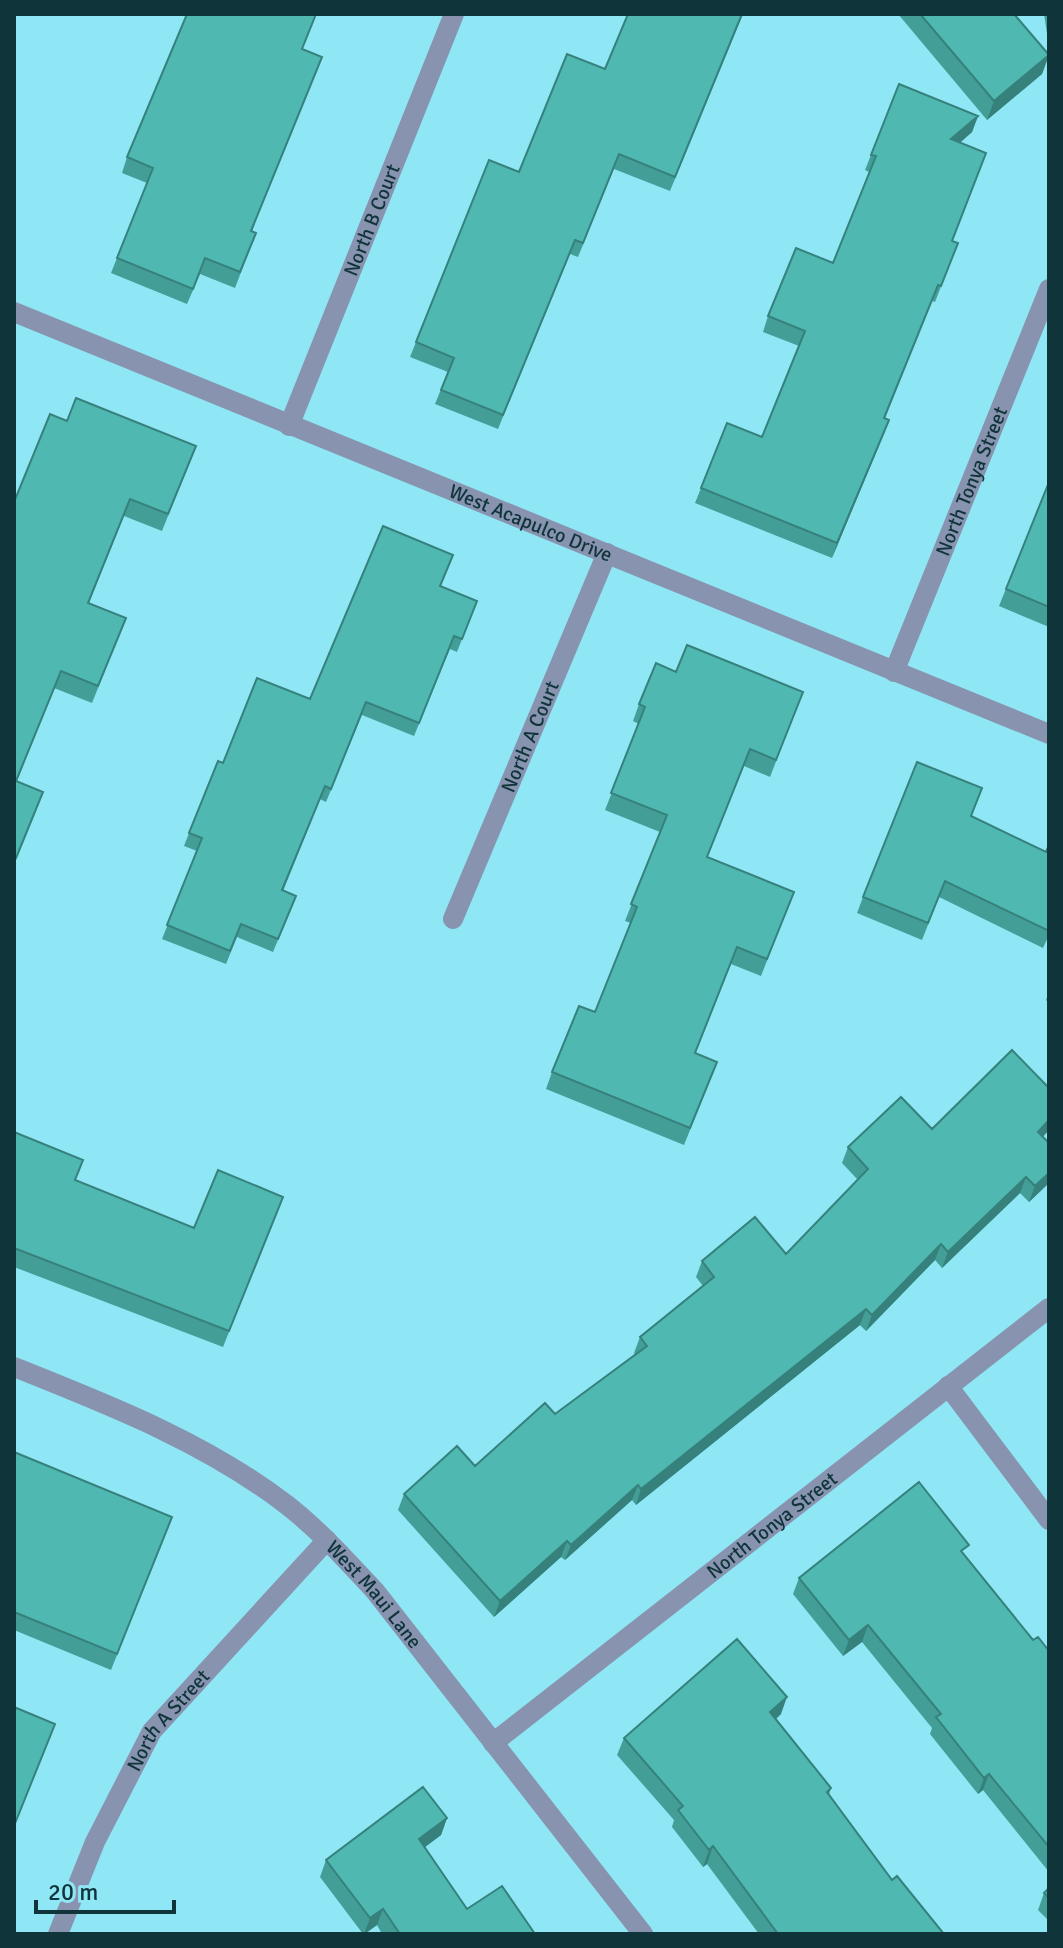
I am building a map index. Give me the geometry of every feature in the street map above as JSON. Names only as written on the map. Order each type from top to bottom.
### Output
[{"type":"street","name":"North B Court","points":[[289,426],[454,14]]},
{"type":"street","name":"North Tonya Street","points":[[894,672],[1049,289]]},
{"type":"street","name":"West Acapulco Drive","points":[[14,312],[1049,734]]},
{"type":"street","name":"North A Court","points":[[453,919],[607,553]]},
{"type":"street","name":"North Tonya Street","points":[[493,1743],[1049,1308]]},
{"type":"street","name":"West Maui Lane","points":[[14,1367],[177,1435],[287,1505],[327,1540],[375,1591],[643,1934]]},
{"type":"street","points":[[948,1386],[1049,1520]]},
{"type":"street","name":"North A Street","points":[[58,1934],[95,1842],[152,1731],[327,1540]]},
{"type":"building","points":[[187,14],[316,14],[302,49],[322,57],[251,231],[256,233],[240,272],[205,258],[193,289],[117,258],[153,168],[127,157]]},
{"type":"building","points":[[628,14],[742,14],[675,177],[619,154],[583,243],[575,240],[503,415],[441,390],[454,358],[416,342],[489,160],[519,172],[567,54],[605,69]]},
{"type":"building","points":[[920,14],[1014,14],[1049,55],[994,101]]},
{"type":"building","points":[[899,84],[978,116],[951,139],[986,153],[952,241],[958,243],[884,418],[889,420],[837,543],[701,488],[727,423],[762,437],[805,331],[768,316],[796,248],[833,263],[876,156],[871,155]]},
{"type":"building","points":[[76,398],[196,446],[168,514],[130,499],[88,603],[126,618],[98,686],[61,671],[16,781],[43,792],[16,858],[14,502],[50,414],[67,421]]},
{"type":"building","points":[[1049,482],[1049,607],[1006,589]]},
{"type":"building","points":[[383,526],[453,555],[440,586],[477,601],[462,639],[454,636],[419,723],[366,702],[331,789],[325,786],[282,890],[296,896],[278,939],[241,924],[230,951],[167,925],[202,838],[189,833],[218,761],[223,763],[257,678],[310,699]]},
{"type":"building","points":[[687,645],[803,692],[776,760],[750,749],[707,857],[794,892],[767,959],[737,947],[695,1053],[717,1062],[690,1128],[552,1072],[579,1006],[595,1012],[637,907],[631,904],[667,815],[611,793],[645,707],[639,704],[656,663],[676,672]]},
{"type":"building","points":[[917,762],[982,788],[971,816],[1046,852],[1049,845],[1049,931],[945,881],[928,923],[863,897]]},
{"type":"building","points":[[1012,1050],[1049,1088],[1049,1120],[1038,1132],[1049,1143],[1049,1173],[1035,1186],[1026,1177],[948,1252],[941,1244],[872,1315],[866,1309],[641,1489],[638,1485],[571,1545],[567,1541],[500,1601],[404,1494],[457,1446],[475,1466],[545,1403],[555,1414],[647,1346],[640,1337],[714,1277],[702,1261],[755,1217],[786,1254],[868,1169],[848,1147],[901,1097],[932,1129]]},
{"type":"building","points":[[14,1132],[83,1160],[75,1180],[194,1228],[218,1170],[283,1197],[229,1331],[14,1248]]},
{"type":"building","points":[[14,1452],[172,1517],[117,1654],[14,1612]]},
{"type":"building","points":[[919,1482],[969,1545],[961,1551],[1033,1640],[1038,1637],[1049,1651],[1049,1847],[989,1774],[984,1778],[936,1717],[941,1714],[868,1625],[849,1640],[799,1578]]},
{"type":"building","points":[[737,1639],[787,1697],[770,1712],[831,1788],[827,1792],[892,1880],[897,1876],[944,1934],[778,1934],[713,1846],[709,1850],[678,1810],[683,1806],[624,1738]]},
{"type":"building","points":[[14,1707],[55,1724],[14,1826]]},
{"type":"building","points":[[423,1787],[447,1818],[419,1839],[467,1909],[502,1886],[535,1934],[400,1934],[383,1909],[370,1918],[326,1860]]}]
